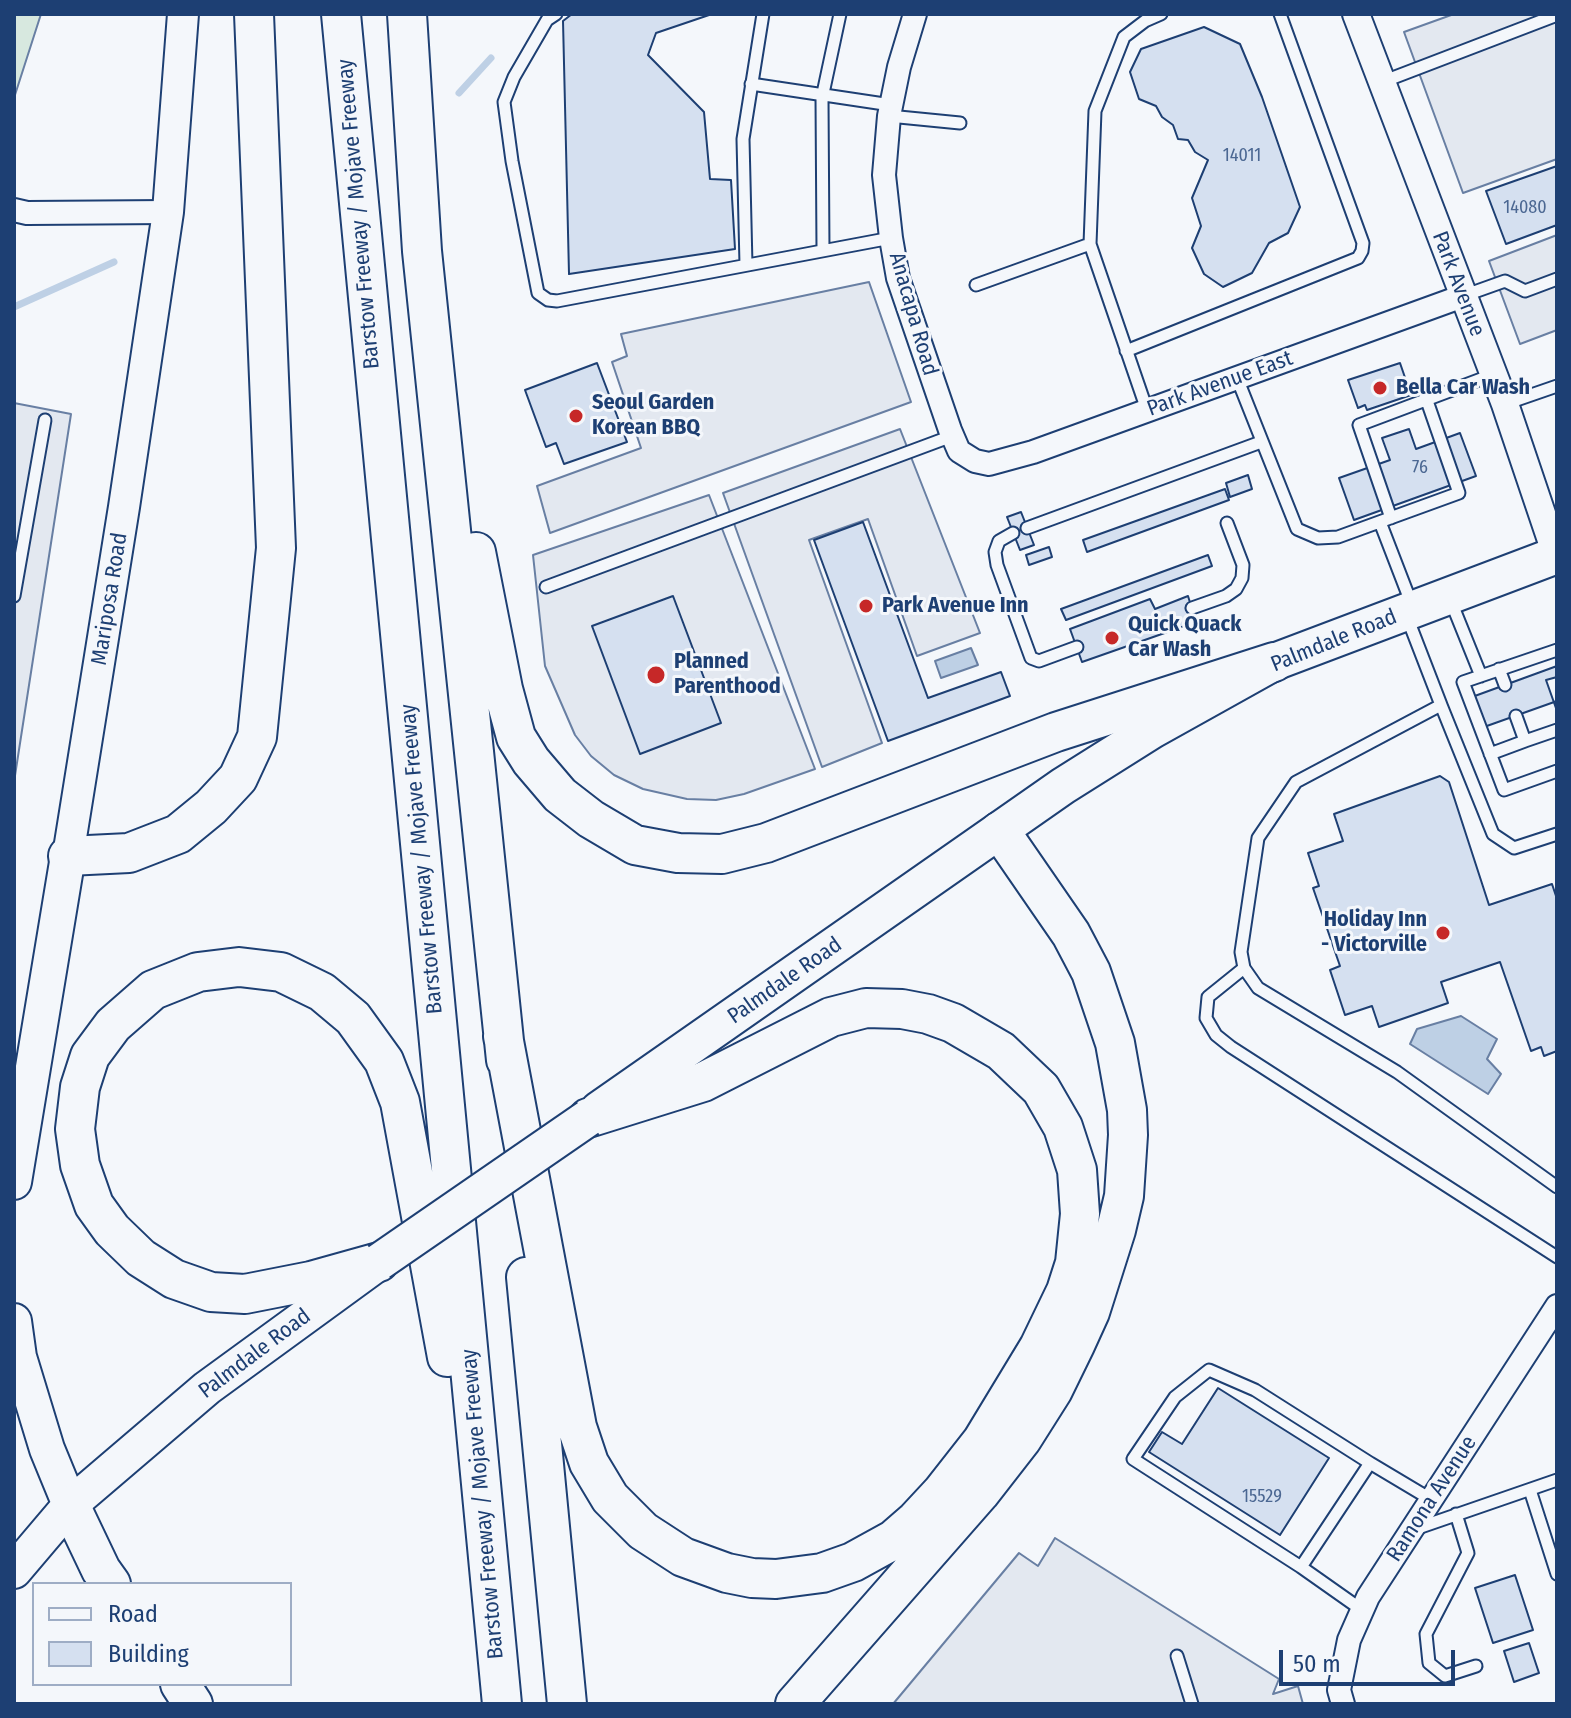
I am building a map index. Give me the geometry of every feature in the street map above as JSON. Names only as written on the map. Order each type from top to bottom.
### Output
[{"type":"highway","points":[[68,856],[129,853],[178,834],[211,807],[238,778],[257,737],[276,548],[254,14]]},
{"type":"highway","name":"Barstow Freeway / Mojave Freeway","points":[[341,14],[502,1704]]},
{"type":"highway","points":[[407,14],[422,251],[503,1036],[567,1704]]},
{"type":"highway","points":[[422,251],[493,646],[516,737],[531,761],[560,795],[591,819],[635,845],[678,853],[722,854],[766,843],[1056,732],[1274,662]]},
{"type":"highway","name":"Palmdale Road","points":[[379,1262],[1106,758],[1274,662],[1557,556]]},
{"type":"highway","points":[[795,1704],[980,1493],[1038,1414],[1090,1312],[1124,1196],[1128,1164],[1127,1110],[1110,1029],[1091,972],[1071,934],[1000,831]]},
{"type":"highway","points":[[379,1262],[311,1281],[245,1294],[211,1292],[199,1288],[174,1279],[141,1258],[112,1230],[94,1205],[80,1165],[75,1129],[80,1087],[90,1056],[113,1025],[153,990],[198,972],[239,967],[281,972],[322,992],[353,1018],[384,1061],[400,1102],[493,1614]]},
{"type":"highway","points":[[503,1036],[577,1427],[589,1463],[610,1498],[643,1531],[683,1557],[727,1573],[752,1578],[776,1579],[822,1573],[863,1557],[893,1540],[942,1492],[982,1441],[1039,1347],[1066,1291],[1075,1263],[1080,1214],[1077,1170],[1063,1127],[1041,1089],[1001,1051],[953,1023],[902,1009],[866,1008],[831,1017],[703,1082],[588,1118]]},
{"type":"highway","points":[[70,1505],[110,1582]]},
{"type":"highway","points":[[181,1686],[193,1704]]},
{"type":"main road","name":"Mariposa Road","points":[[14,1182],[19,1108],[68,856],[168,212],[183,14]]},
{"type":"main road","name":"Palmdale Road","points":[[14,1571],[70,1505],[207,1388],[379,1262]]},
{"type":"main road","points":[[14,1321],[24,1373],[47,1449],[70,1505]]},
{"type":"street","name":"Anacapa Road","points":[[915,14],[890,110],[884,175],[891,238],[898,278],[952,436],[959,451],[975,461]]},
{"type":"street","name":"Park Avenue","points":[[1356,14],[1505,404],[1557,556]]},
{"type":"street","points":[[14,210],[27,213],[168,212]]},
{"type":"street","name":"Park Avenue East","points":[[975,461],[989,464],[1007,460],[1463,296]]},
{"type":"street","name":"Ramona Avenue","points":[[1343,1704],[1339,1690],[1349,1640],[1368,1597],[1557,1306]]},
{"type":"lane","points":[[556,14],[547,20],[514,77],[504,102],[512,161],[538,293],[548,300],[557,301],[891,238]]},
{"type":"lane","points":[[746,265],[743,139],[763,14]]},
{"type":"lane","points":[[823,250],[823,93],[840,14]]},
{"type":"lane","points":[[1147,410],[1090,244],[1095,111],[1124,37],[1145,21],[1161,14]]},
{"type":"lane","points":[[1126,351],[1358,258],[1362,251],[1363,243],[1280,14]]},
{"type":"lane","points":[[1382,82],[1557,15]]},
{"type":"lane","points":[[751,84],[823,93],[960,123]]},
{"type":"lane","points":[[976,285],[1090,244]]},
{"type":"lane","points":[[1463,296],[1505,281],[1525,291],[1557,279]]},
{"type":"lane","points":[[1493,375],[1359,425],[1410,611],[1441,705],[1493,834],[1514,848],[1557,834]]},
{"type":"lane","points":[[1237,378],[1297,529],[1318,538],[1338,537],[1459,493],[1426,398]]},
{"type":"lane","points":[[1505,404],[1557,386]]},
{"type":"lane","points":[[14,596],[45,420]]},
{"type":"lane","points":[[546,587],[952,436]]},
{"type":"lane","points":[[1027,528],[1261,442]]},
{"type":"lane","points":[[1192,608],[1226,596],[1236,589],[1242,578],[1243,565],[1227,523]]},
{"type":"lane","points":[[1013,533],[999,541],[995,552],[1031,658],[1039,661],[1077,647]]},
{"type":"lane","points":[[1449,596],[1481,676]]},
{"type":"lane","points":[[1557,650],[1463,682],[1504,790],[1557,771]]},
{"type":"lane","points":[[1499,669],[1505,685]]},
{"type":"lane","points":[[1441,705],[1296,782],[1258,838],[1241,952],[1244,968],[1258,988],[1397,1072],[1557,1187]]},
{"type":"lane","points":[[1516,716],[1525,741]]},
{"type":"lane","points":[[1490,754],[1557,730]]},
{"type":"lane","points":[[1244,968],[1208,997],[1206,1018],[1216,1035],[1557,1257]]},
{"type":"lane","points":[[1362,1610],[1133,1459],[1175,1397],[1209,1370],[1255,1390],[1432,1500]]},
{"type":"lane","points":[[1301,1567],[1370,1463]]},
{"type":"lane","points":[[1414,1529],[1557,1480]]},
{"type":"lane","points":[[1530,1490],[1557,1574]]},
{"type":"lane","points":[[1456,1514],[1468,1553],[1426,1634],[1429,1663],[1445,1676],[1476,1666]]},
{"type":"lane","points":[[1177,1656],[1192,1704]]},
{"type":"shaded area","points":[[14,14],[41,14],[14,98]]},
{"type":"shaded area","points":[[1454,14],[1557,14],[1557,159],[1463,193],[1404,32]]},
{"type":"shaded area","points":[[1557,235],[1557,330],[1520,344],[1489,261]]},
{"type":"shaded area","points":[[869,282],[911,402],[550,533],[537,486],[641,448],[612,362],[627,356],[621,334]]},
{"type":"shaded area","points":[[14,403],[71,414],[14,782]]},
{"type":"shaded area","points":[[900,429],[980,633],[917,656],[868,519],[809,540],[882,743],[822,767],[723,493]]},
{"type":"shaded area","points":[[709,495],[815,769],[744,794],[716,800],[687,799],[643,789],[614,775],[591,756],[575,735],[545,666],[533,555]]},
{"type":"shaded area","points":[[1055,1538],[1279,1679],[1273,1694],[1298,1686],[1303,1704],[893,1704],[1019,1553],[1038,1566]]},
{"type":"water","points":[[971,648],[978,665],[941,678],[935,661]]},
{"type":"water","points":[[1461,1016],[1497,1039],[1487,1059],[1501,1074],[1488,1094],[1410,1044],[1417,1029]]},
{"type":"building","points":[[572,14],[712,14],[656,33],[648,55],[704,112],[710,179],[731,180],[735,249],[569,274],[563,21]]},
{"type":"building","points":[[1204,27],[1240,44],[1300,207],[1288,233],[1269,243],[1252,273],[1223,287],[1204,274],[1192,248],[1201,226],[1192,198],[1208,160],[1195,152],[1188,140],[1178,139],[1173,125],[1162,117],[1156,106],[1139,99],[1130,72],[1141,49]]},
{"type":"building","points":[[1557,166],[1557,225],[1506,244],[1486,191]]},
{"type":"building","name":"Seoul Garden Korean BBQ","points":[[597,363],[627,442],[564,464],[556,443],[546,447],[525,390]]},
{"type":"building","name":"Bella Car Wash","points":[[1400,363],[1411,395],[1367,410],[1365,405],[1358,408],[1348,380]]},
{"type":"building","points":[[1409,429],[1416,449],[1460,433],[1476,476],[1354,520],[1339,478],[1390,460],[1382,438]]},
{"type":"building","points":[[1248,475],[1252,489],[1230,497],[1226,483]]},
{"type":"building","points":[[1225,489],[1229,500],[1087,552],[1083,540]]},
{"type":"building","points":[[1021,512],[1034,545],[1020,550],[1007,517]]},
{"type":"building","name":"Park Avenue Inn","points":[[863,522],[928,698],[1001,672],[1010,696],[888,741],[814,540]]},
{"type":"building","points":[[1049,547],[1052,557],[1029,565],[1026,555]]},
{"type":"building","points":[[1208,555],[1212,566],[1066,620],[1061,609]]},
{"type":"building","name":"Planned Parenthood","points":[[673,596],[721,723],[640,754],[592,626]]},
{"type":"building","name":"Quick Quack Car Wash","points":[[1188,596],[1196,622],[1082,662],[1070,629],[1150,599],[1155,609]]},
{"type":"building","points":[[1557,666],[1557,701],[1484,727],[1472,697]]},
{"type":"building","points":[[1557,677],[1557,711],[1546,680]]},
{"type":"building","name":"Holiday Inn - Victorville","points":[[1440,776],[1449,782],[1489,905],[1552,884],[1557,899],[1557,1051],[1544,1056],[1541,1047],[1531,1051],[1500,962],[1441,982],[1448,1003],[1379,1027],[1372,1006],[1345,1015],[1330,970],[1340,966],[1313,888],[1319,886],[1308,853],[1343,841],[1334,814]]},
{"type":"building","points":[[1218,1388],[1329,1458],[1280,1535],[1149,1452],[1162,1432],[1182,1444]]},
{"type":"building","points":[[1515,1575],[1533,1630],[1493,1643],[1475,1588]]},
{"type":"building","points":[[1529,1643],[1539,1673],[1514,1682],[1504,1651]]},
{"type":"waterway","points":[[459,93],[491,58]]},
{"type":"waterway","points":[[14,307],[114,262]]},
{"type":"place","name":"Bella Car Wash","points":[[1380,388]]},
{"type":"place","name":"Seoul Garden Korean BBQ","points":[[576,416]]},
{"type":"place","name":"Park Avenue Inn","points":[[866,606]]},
{"type":"place","name":"Quick Quack Car Wash","points":[[1112,638]]},
{"type":"place","name":"Planned Parenthood","points":[[656,675]]},
{"type":"place","name":"Holiday Inn - Victorville","points":[[1443,933]]}]
